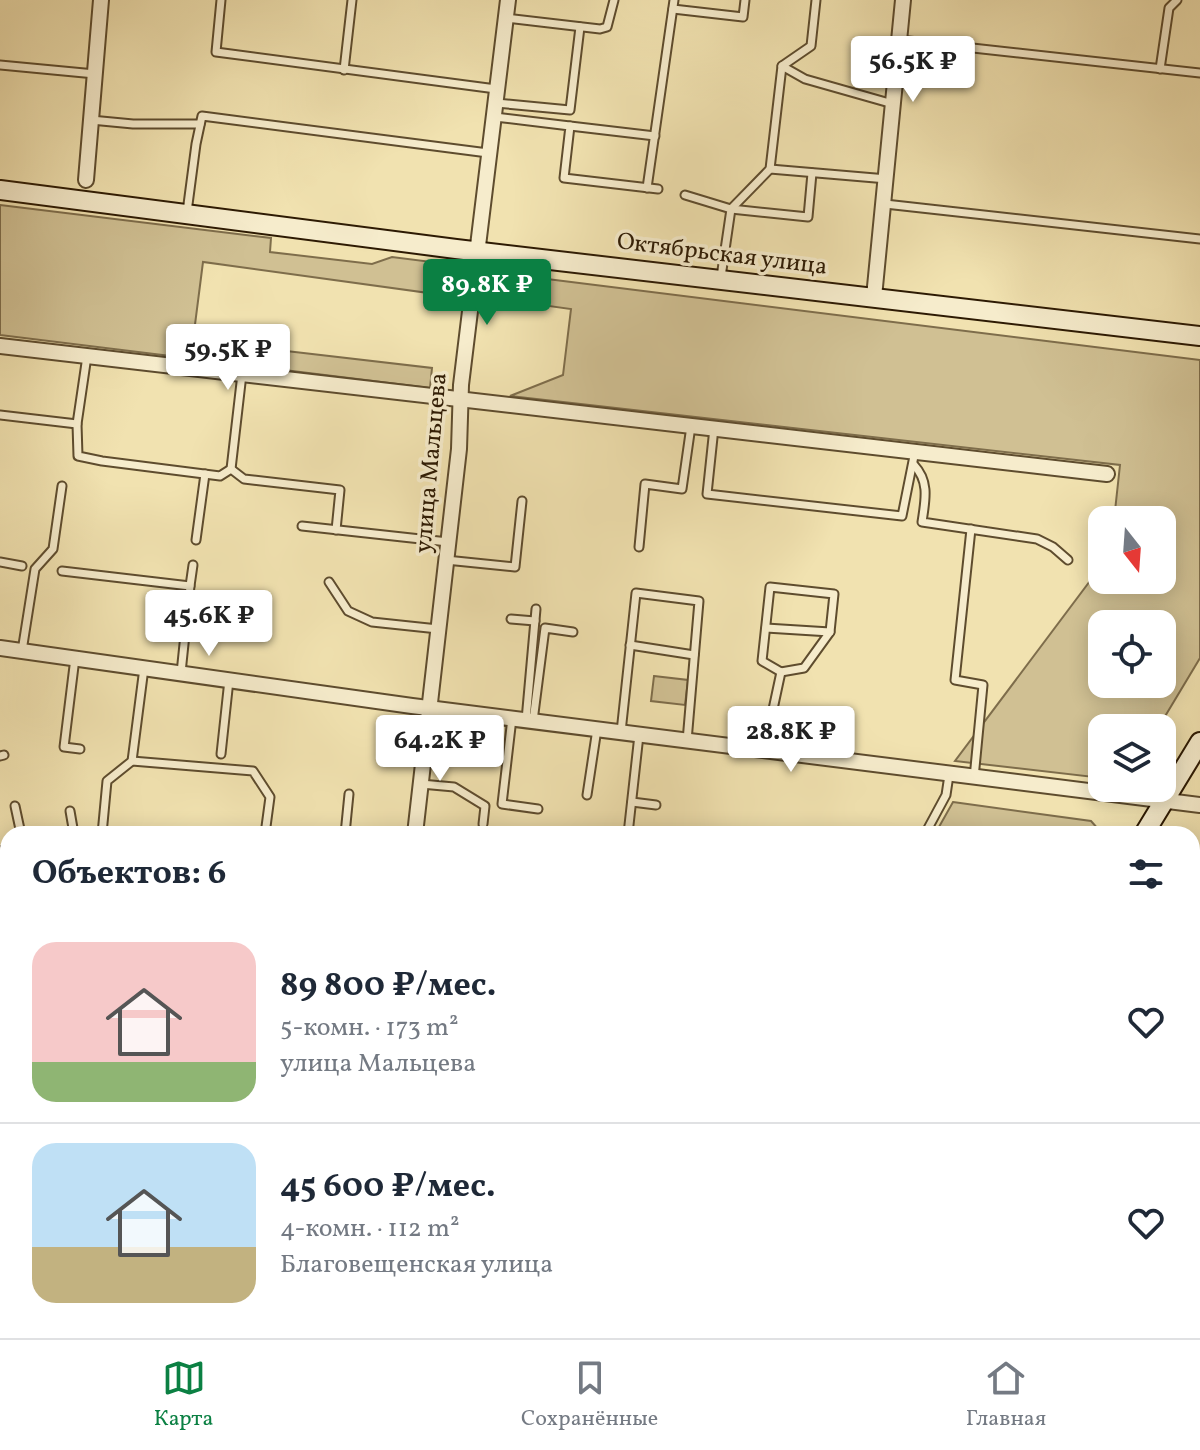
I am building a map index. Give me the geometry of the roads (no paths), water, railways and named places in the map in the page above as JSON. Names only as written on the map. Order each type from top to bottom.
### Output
[{"type":"main road","name":"Октябрьская улица","points":[[0,190],[476,251],[1200,336]]},
{"type":"main road","points":[[1176,781],[1200,742]]},
{"type":"main road","points":[[1149,826],[1163,802]]},
{"type":"street","points":[[86,180],[101,0]]},
{"type":"street","name":"улица Мальцева","points":[[416,826],[460,438],[460,400],[476,251],[508,0]]},
{"type":"street","points":[[874,297],[903,0]]},
{"type":"street","points":[[0,346],[714,428],[914,458],[1107,474]]},
{"type":"street","points":[[0,648],[412,706],[1088,792]]},
{"type":"street","points":[[1163,802],[1200,805]]},
{"type":"lane","points":[[221,0],[216,52],[344,70],[494,103],[570,126],[655,136]]},
{"type":"lane","points":[[344,70],[352,0]]},
{"type":"lane","points":[[506,18],[600,29],[607,27],[614,0]]},
{"type":"lane","points":[[647,188],[674,0]]},
{"type":"lane","points":[[673,9],[743,17],[745,0]]},
{"type":"lane","points":[[720,279],[731,209],[770,169],[782,66],[811,46],[816,0]]},
{"type":"lane","points":[[1160,69],[1169,8],[1177,0]]},
{"type":"lane","points":[[494,103],[570,110],[580,27]]},
{"type":"lane","points":[[900,40],[1200,73]]},
{"type":"lane","points":[[0,65],[95,74]]},
{"type":"lane","points":[[782,66],[805,79],[894,104]]},
{"type":"lane","points":[[187,214],[202,116],[488,153]]},
{"type":"lane","points":[[91,120],[133,124],[200,124]]},
{"type":"lane","points":[[570,126],[564,178],[658,189]]},
{"type":"lane","points":[[770,169],[887,179]]},
{"type":"lane","points":[[685,195],[731,209],[808,217],[812,173]]},
{"type":"lane","points":[[885,204],[1200,239]]},
{"type":"lane","points":[[87,356],[77,424],[78,456],[220,476],[231,469]]},
{"type":"lane","points":[[231,469],[242,374]]},
{"type":"lane","points":[[0,415],[77,424]]},
{"type":"lane","points":[[639,547],[645,484],[682,489],[691,426]]},
{"type":"lane","points":[[714,428],[707,494],[902,516],[914,458]]},
{"type":"lane","points":[[914,458],[925,484],[922,522],[1037,539],[1068,560]]},
{"type":"lane","points":[[231,469],[244,479],[340,490],[336,530]]},
{"type":"lane","points":[[196,540],[205,474]]},
{"type":"lane","points":[[22,651],[35,569],[53,549],[62,486]]},
{"type":"lane","points":[[446,560],[515,567],[522,501]]},
{"type":"lane","points":[[302,526],[448,542]]},
{"type":"lane","points":[[971,529],[955,680],[983,685],[974,778]]},
{"type":"lane","points":[[0,562],[22,566]]},
{"type":"lane","points":[[181,673],[193,565]]},
{"type":"lane","points":[[62,571],[190,586]]},
{"type":"lane","points":[[329,582],[348,611],[372,622],[438,629]]},
{"type":"lane","points":[[770,587],[834,594],[830,632],[804,668],[781,672],[762,661],[770,587]]},
{"type":"lane","points":[[621,732],[636,593],[699,601],[687,741]]},
{"type":"lane","points":[[523,720],[536,609]]},
{"type":"lane","points":[[511,619],[535,621]]},
{"type":"lane","points":[[502,804],[545,628],[573,632]]},
{"type":"lane","points":[[766,628],[830,632]]},
{"type":"lane","points":[[630,645],[694,655]]},
{"type":"lane","points":[[75,658],[64,747],[80,749]]},
{"type":"lane","points":[[132,761],[144,668]]},
{"type":"lane","points":[[764,751],[781,672]]},
{"type":"lane","points":[[221,754],[229,680]]},
{"type":"lane","points":[[587,795],[597,729]]},
{"type":"lane","points":[[629,826],[639,735]]},
{"type":"lane","points":[[103,826],[107,781],[132,761],[253,771],[270,797],[266,826]]},
{"type":"lane","points":[[929,826],[946,795],[949,775]]},
{"type":"lane","points":[[421,784],[454,787],[485,806],[502,804],[538,809]]},
{"type":"lane","points":[[346,826],[349,794]]},
{"type":"lane","points":[[632,802],[656,805]]},
{"type":"lane","points":[[15,806],[19,826]]},
{"type":"lane","points":[[483,824],[485,806]]},
{"type":"lane","points":[[70,811],[73,826]]}]
